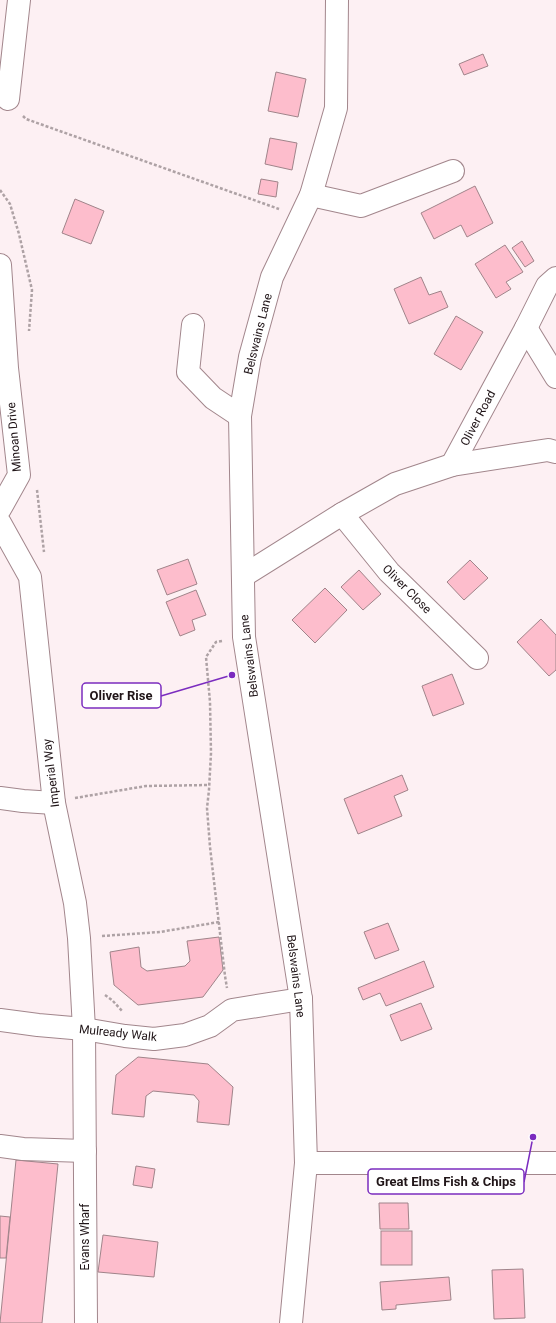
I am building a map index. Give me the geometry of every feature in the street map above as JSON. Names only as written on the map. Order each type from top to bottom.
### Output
[{"type":"street","points":[[8,99],[18,0]]},
{"type":"street","name":"Belswains Lane","points":[[290,1323],[306,1163],[301,999],[244,637],[240,416],[250,358],[272,277],[311,195],[336,108],[337,0]]},
{"type":"street","points":[[311,195],[361,206],[453,171]]},
{"type":"street","name":"Minoan Drive","points":[[0,265],[7,368],[19,475],[0,509]]},
{"type":"street","name":"Oliver Road","points":[[452,465],[547,286],[556,278]]},
{"type":"street","points":[[193,325],[188,372],[213,398],[240,416]]},
{"type":"street","points":[[526,328],[556,377]]},
{"type":"street","name":"Oliver Road","points":[[452,465],[548,450],[556,452]]},
{"type":"street","points":[[243,576],[342,514],[395,484],[452,465]]},
{"type":"street","name":"Oliver Close","points":[[342,514],[394,567],[477,658]]},
{"type":"street","name":"Imperial Way","points":[[0,523],[30,577],[75,903],[79,938],[84,1029]]},
{"type":"street","points":[[0,798],[23,801],[62,801]]},
{"type":"street","name":"Mulready Walk","points":[[0,1020],[84,1029],[154,1039],[185,1034],[210,1026],[232,1010],[301,999]]},
{"type":"street","name":"Evans Wharf","points":[[84,1029],[86,1323]]},
{"type":"street","points":[[0,1146],[23,1149],[85,1151]]},
{"type":"street","points":[[306,1163],[556,1163]]},
{"type":"path","points":[[8,99],[26,119],[301,216]]},
{"type":"path","points":[[0,190],[10,204],[19,234],[32,290],[29,338]]},
{"type":"path","points":[[37,489],[44,552]]},
{"type":"path","points":[[232,1010],[225,976],[210,848],[207,808],[210,785],[211,753],[210,702],[206,657],[216,642],[244,637]]},
{"type":"path","points":[[62,801],[146,786],[210,785]]},
{"type":"path","points":[[102,936],[160,932],[219,922]]},
{"type":"path","points":[[99,992],[112,1000],[125,1014]]},
{"type":"building","points":[[483,54],[488,66],[464,75],[459,64]]},
{"type":"building","points":[[276,72],[306,79],[298,117],[268,111]]},
{"type":"building","points":[[270,138],[297,143],[292,170],[265,164]]},
{"type":"building","points":[[261,179],[278,182],[276,197],[258,194]]},
{"type":"building","points":[[475,186],[493,223],[467,237],[461,225],[434,239],[421,213]]},
{"type":"building","points":[[75,199],[104,211],[91,244],[62,233]]},
{"type":"building","points":[[522,241],[534,261],[525,267],[512,248]]},
{"type":"building","points":[[505,245],[523,272],[506,282],[511,289],[496,298],[475,264]]},
{"type":"building","points":[[421,277],[429,295],[441,291],[448,307],[409,324],[394,289]]},
{"type":"building","points":[[456,316],[483,332],[461,370],[434,354]]},
{"type":"building","points":[[188,559],[197,584],[167,595],[157,570]]},
{"type":"building","points":[[470,560],[488,578],[464,600],[447,582]]},
{"type":"building","points":[[359,570],[381,594],[363,610],[341,587]]},
{"type":"building","points":[[325,588],[347,610],[315,643],[292,620]]},
{"type":"building","points":[[196,590],[206,615],[192,620],[195,630],[180,636],[166,602]]},
{"type":"building","points":[[541,619],[556,635],[556,670],[549,676],[517,642]]},
{"type":"building","points":[[452,674],[464,704],[433,716],[422,686]]},
{"type":"building","points":[[402,775],[408,790],[394,796],[402,816],[358,834],[344,799]]},
{"type":"building","points":[[388,923],[399,950],[375,959],[364,932]]},
{"type":"building","points":[[219,937],[223,970],[203,997],[138,1005],[114,985],[110,952],[139,947],[141,967],[147,971],[185,966],[190,961],[187,941]]},
{"type":"building","points":[[424,961],[434,987],[386,1006],[380,993],[363,1000],[358,988]]},
{"type":"building","points":[[421,1003],[432,1029],[401,1041],[390,1015]]},
{"type":"building","points":[[138,1057],[208,1064],[233,1087],[229,1125],[197,1122],[199,1101],[194,1095],[153,1091],[146,1096],[144,1117],[112,1114],[116,1075]]},
{"type":"building","points":[[16,1160],[58,1164],[42,1323],[0,1323]]},
{"type":"building","points":[[136,1166],[155,1169],[152,1188],[133,1185]]},
{"type":"building","points":[[379,1203],[408,1203],[409,1229],[380,1229]]},
{"type":"building","points":[[0,1216],[10,1217],[6,1258],[0,1258]]},
{"type":"building","points":[[381,1231],[412,1231],[412,1265],[381,1265]]},
{"type":"building","points":[[103,1235],[158,1242],[154,1277],[98,1272]]},
{"type":"building","points":[[523,1269],[525,1318],[494,1319],[492,1270]]},
{"type":"building","points":[[449,1277],[451,1300],[396,1305],[396,1309],[382,1310],[380,1282]]},
{"type":"place","name":"Oliver Rise","points":[[232,675]]},
{"type":"place","name":"Great Elms Fish & Chips","points":[[533,1137]]}]
